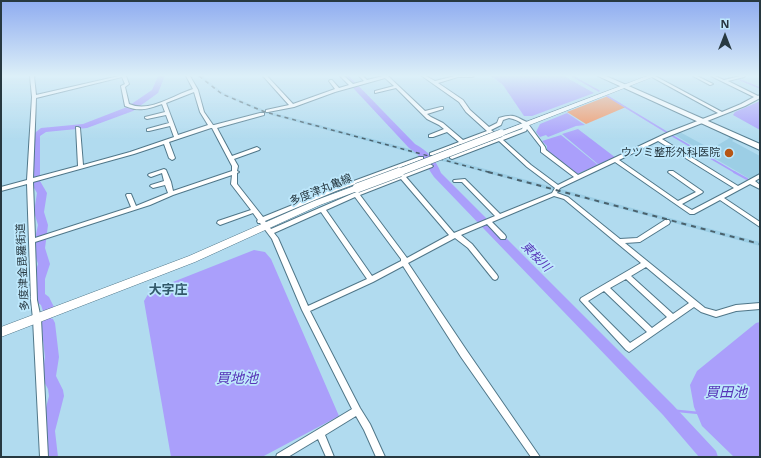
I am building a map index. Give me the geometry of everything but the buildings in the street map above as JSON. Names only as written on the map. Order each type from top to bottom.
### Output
[{"type":"main road","name":"多度津丸亀線","points":[[1,332],[192,259],[317,203],[357,191],[500,136],[593,97]]},
{"type":"main road","points":[[651,97],[760,147]]},
{"type":"street","name":"多度津金毘羅街道","points":[[34,97],[34,300],[37,319],[44,457]]},
{"type":"street","points":[[125,97],[127,105],[131,107],[164,103],[176,97]]},
{"type":"street","points":[[198,97],[202,112],[235,166],[236,172],[234,184],[265,226],[357,412],[367,427],[381,457]]},
{"type":"street","points":[[283,97],[290,106]]},
{"type":"street","points":[[268,111],[290,106],[316,97]]},
{"type":"street","points":[[407,97],[430,118],[441,124],[471,150]]},
{"type":"street","points":[[456,97],[461,101],[468,111],[490,130],[500,136],[529,166],[558,187]]},
{"type":"street","points":[[692,97],[721,113]]},
{"type":"street","points":[[306,310],[371,280],[455,235],[554,194],[558,187],[578,177],[659,139],[758,97]]},
{"type":"street","points":[[164,103],[166,113],[177,138]]},
{"type":"street","points":[[424,113],[440,108]]},
{"type":"street","points":[[147,118],[166,113]]},
{"type":"street","points":[[1,189],[132,153],[212,127],[262,114]]},
{"type":"street","points":[[432,154],[490,130],[499,124],[501,119],[506,116],[517,117],[527,124],[543,147],[543,151],[578,177]]},
{"type":"street","points":[[149,130],[171,124]]},
{"type":"street","points":[[431,136],[447,130]]},
{"type":"street","points":[[77,131],[81,166]]},
{"type":"street","points":[[452,157],[471,150],[500,136]]},
{"type":"street","points":[[659,139],[738,188]]},
{"type":"street","points":[[166,142],[172,158]]},
{"type":"street","points":[[231,158],[257,150]]},
{"type":"street","points":[[265,226],[334,190],[421,158]]},
{"type":"street","points":[[616,160],[692,213],[760,176]]},
{"type":"street","points":[[265,226],[322,209],[357,191],[402,177],[430,166]]},
{"type":"street","points":[[394,168],[455,235],[470,246],[495,278]]},
{"type":"street","points":[[151,175],[164,171],[171,194]]},
{"type":"street","points":[[35,240],[134,208],[236,172]]},
{"type":"street","points":[[671,172],[678,175],[700,192],[678,204]]},
{"type":"street","points":[[456,181],[464,180],[500,217]]},
{"type":"street","points":[[750,181],[760,187]]},
{"type":"street","points":[[153,186],[168,182]]},
{"type":"street","points":[[357,191],[404,258],[404,262],[464,354],[536,457]]},
{"type":"street","points":[[554,194],[566,198],[703,310],[716,314],[736,308],[760,306]]},
{"type":"street","points":[[129,195],[134,208]]},
{"type":"street","points":[[720,198],[760,225]]},
{"type":"street","points":[[322,209],[371,280]]},
{"type":"street","points":[[220,223],[254,211]]},
{"type":"street","points":[[618,241],[638,240],[667,222]]},
{"type":"street","points":[[486,223],[503,237]]},
{"type":"street","points":[[646,264],[583,300],[629,348],[694,303]]},
{"type":"street","points":[[626,275],[673,318]]},
{"type":"street","points":[[604,288],[652,332]]},
{"type":"street","points":[[280,457],[357,412]]},
{"type":"street","points":[[320,434],[330,457]]},
{"type":"shaded area","points":[[228,97],[234,97],[267,111],[760,242],[760,246],[263,113]]},
{"type":"shaded area","points":[[604,97],[610,97],[626,107],[586,124],[567,112]]},
{"type":"shaded area","name":"ウツミ整形外科医院","points":[[680,132],[711,149],[728,139],[730,136],[735,138],[732,141],[760,156],[760,174],[750,179],[673,134]]},
{"type":"water","points":[[511,97],[582,97],[532,116],[524,116]]},
{"type":"water","points":[[760,101],[760,130],[733,115],[735,112]]},
{"type":"water","points":[[567,113],[585,125],[576,126],[548,137],[546,135],[540,137],[536,132],[540,124]]},
{"type":"water","points":[[578,129],[616,158],[599,165],[562,134]]},
{"type":"water","points":[[561,135],[598,165],[577,174],[547,151],[547,146],[542,141]]},
{"type":"water","name":"買地池","points":[[254,250],[265,252],[271,259],[339,416],[262,457],[171,457],[144,301],[150,291]]},
{"type":"water","name":"買田池","points":[[760,322],[760,457],[734,457],[702,426],[694,407],[690,385],[697,371],[756,323]]},
{"type":"waterway","points":[[48,307],[45,301],[39,297],[39,279],[44,264],[39,248],[43,225],[39,212],[42,193],[35,181],[36,135],[44,130],[84,126],[130,109],[146,97]]},
{"type":"waterway","name":"東桜川","points":[[365,97],[412,146],[424,153],[425,157],[433,165],[437,175],[668,410],[710,457]]},
{"type":"waterway","points":[[609,97],[668,133]]},
{"type":"waterway","points":[[671,135],[736,173]]},
{"type":"waterway","points":[[734,172],[747,179]]},
{"type":"waterway","points":[[48,323],[52,357],[49,378],[54,384],[57,396],[47,431],[50,457]]},
{"type":"waterway","points":[[668,410],[699,413]]},
{"type":"railway","points":[[230,97],[265,112],[492,173]]},
{"type":"railway","points":[[488,172],[760,244]]},
{"type":"place","name":"ウツミ整形外科医院","points":[[729,153]]},
{"type":"district","name":"大字庄","points":[[168,290]]}]
